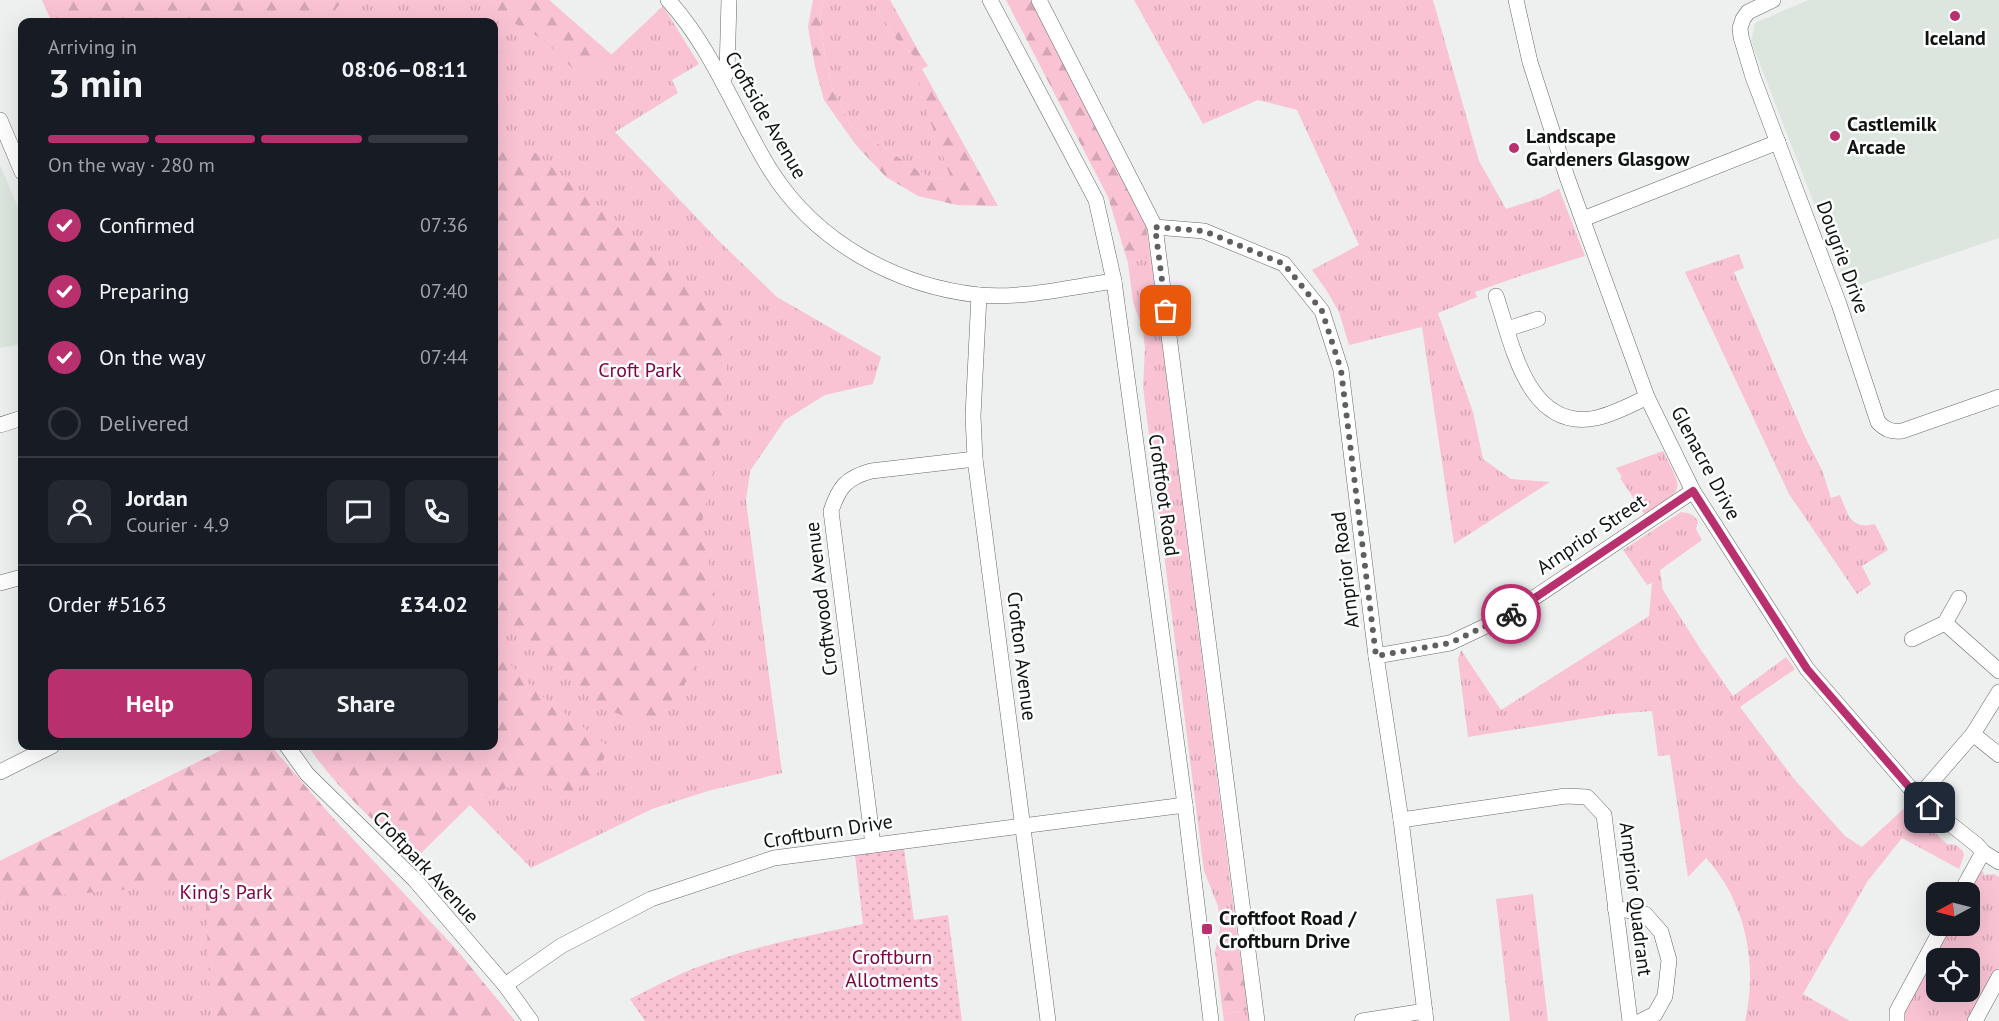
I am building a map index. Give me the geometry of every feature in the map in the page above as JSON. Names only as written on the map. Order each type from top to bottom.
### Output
[{"type":"street","name":"Croftside Avenue","points":[[668,0],[697,39],[772,172],[794,203],[826,234],[860,256],[893,274],[979,295],[1016,294],[1114,281]]},
{"type":"street","points":[[722,81],[727,72],[729,0]]},
{"type":"street","name":"Croftfoot Road","points":[[990,0],[1096,200],[1114,281],[1185,805],[1211,1021]]},
{"type":"street","name":"Croftfoot Road","points":[[1039,0],[1155,227],[1257,1021]]},
{"type":"street","name":"Glenacre Drive","points":[[1516,0],[1530,63],[1567,177],[1647,397],[1693,491],[1807,669],[1910,788],[1922,793],[1930,808],[1983,852],[1999,862]]},
{"type":"street","name":"Dougrie Drive","points":[[1773,0],[1748,12],[1743,19],[1740,28],[1745,54],[1839,304],[1878,422],[1884,429],[1892,432],[1902,431],[1999,397]]},
{"type":"street","points":[[0,120],[18,163]]},
{"type":"street","points":[[1583,219],[1778,142]]},
{"type":"street","name":"Arnprior Road","points":[[1155,227],[1204,231],[1284,264],[1322,311],[1341,370],[1376,656],[1401,820],[1426,1016]]},
{"type":"street","name":"Crofton Avenue","points":[[979,295],[973,416],[975,459],[1048,1021]]},
{"type":"street","points":[[1496,296],[1524,377],[1535,396],[1550,410],[1571,417],[1594,418],[1647,397]]},
{"type":"street","points":[[1507,329],[1538,319]]},
{"type":"street","points":[[0,425],[18,419]]},
{"type":"street","name":"Croftwood Avenue","points":[[873,845],[831,511],[837,495],[856,475],[871,471],[975,459]]},
{"type":"street","name":"Arnprior Street","points":[[1376,656],[1450,643],[1507,616],[1693,491]]},
{"type":"street","points":[[0,583],[18,578]]},
{"type":"street","points":[[1912,639],[1945,623],[1959,598]]},
{"type":"street","points":[[1945,623],[1999,671]]},
{"type":"street","points":[[1922,793],[1973,734],[1999,692]]},
{"type":"street","points":[[1973,734],[1999,755]]},
{"type":"street","points":[[0,772],[44,750]]},
{"type":"street","name":"Croftpark Avenue","points":[[290,750],[307,774],[415,880],[505,985],[531,1021]]},
{"type":"street","name":"Arnprior Quadrant","points":[[1401,820],[1566,796],[1587,797],[1604,815],[1630,1021]]},
{"type":"street","name":"Croftburn Drive","points":[[505,985],[561,946],[651,899],[774,858],[1185,805]]},
{"type":"street","points":[[1966,882],[1983,852]]},
{"type":"street","points":[[1615,908],[1645,914],[1661,932],[1669,960],[1665,996],[1655,1014],[1641,1021]]},
{"type":"street","points":[[1897,1021],[1897,1011],[1938,936]]},
{"type":"street","points":[[1975,1021],[1999,976]]},
{"type":"street","points":[[1362,1021],[1426,1016]]},
{"type":"shaded area","name":"Castlemilk Arcade","points":[[1808,0],[1999,0],[1999,238],[1847,289],[1751,41],[1755,23]]},
{"type":"shaded area","points":[[0,165],[18,208],[18,345],[0,348]]},
{"type":"green space","name":"Croft Park","points":[[42,0],[549,0],[611,55],[663,6],[699,64],[672,80],[678,93],[615,132],[718,240],[777,297],[881,357],[873,384],[825,395],[785,420],[750,471],[746,501],[782,773],[708,791],[652,809],[531,868],[469,804],[381,829],[311,750],[498,750],[498,18],[50,18]]},
{"type":"green space","points":[[42,0],[346,0],[331,12],[221,18],[50,18]]},
{"type":"green space","points":[[465,0],[549,0],[612,55],[580,76],[544,40],[496,13]]},
{"type":"green space","points":[[813,0],[823,0],[820,16],[825,58],[833,91],[851,126],[928,177],[940,179],[950,175],[920,93],[918,79],[922,69],[998,206],[957,205],[918,196],[886,177],[856,145],[824,100],[808,27]]},
{"type":"green space","points":[[823,0],[872,0],[896,39],[915,57],[922,57],[928,66],[922,69],[920,93],[951,175],[940,179],[928,177],[851,126],[833,91],[825,58],[820,16]]},
{"type":"green space","points":[[872,0],[890,0],[922,57],[915,57],[896,39]]},
{"type":"green space","points":[[1006,0],[1031,0],[1133,197],[1146,227],[1151,257],[1128,263],[1108,197]]},
{"type":"green space","points":[[1134,0],[1433,0],[1479,161],[1506,209],[1559,189],[1585,256],[1475,292],[1477,297],[1438,313],[1473,412],[1483,459],[1511,479],[1550,482],[1454,544],[1422,327],[1349,345],[1339,312],[1312,270],[1359,245],[1297,110],[1258,100],[1203,124]]},
{"type":"green space","points":[[499,148],[532,150],[730,323],[722,433],[702,522],[718,614],[676,703],[645,725],[602,707],[498,619]]},
{"type":"green space","points":[[1739,254],[1744,268],[1734,272],[1805,437],[1822,470],[1831,498],[1840,495],[1851,519],[1860,525],[1875,524],[1888,550],[1862,566],[1871,584],[1857,594],[1789,494],[1685,272]]},
{"type":"green space","points":[[1151,257],[1236,926],[1220,928],[1218,906],[1204,871],[1143,387],[1145,348],[1143,330],[1133,302],[1128,263]]},
{"type":"green space","points":[[1663,451],[1675,475],[1677,489],[1667,500],[1645,515],[1620,478],[1622,477],[1616,468]]},
{"type":"green space","points":[[1681,512],[1691,514],[1696,519],[1698,522],[1696,529],[1702,540],[1660,570],[1663,590],[1733,696],[1786,657],[1795,669],[1740,707],[1794,779],[1845,836],[1862,847],[1910,803],[1918,811],[1919,818],[1947,844],[1956,845],[1964,855],[1959,869],[1902,838],[1867,882],[1803,994],[1850,1021],[1745,1021],[1749,999],[1749,956],[1739,914],[1720,875],[1706,858],[1688,877],[1670,755],[1658,756],[1652,711],[1613,714],[1468,737],[1458,659],[1461,650],[1501,710],[1649,616],[1652,583],[1647,585],[1623,550]]},
{"type":"green space","points":[[498,652],[538,693],[609,747],[595,778],[562,798],[535,775],[470,805],[416,858],[358,805],[311,750],[498,750]]},
{"type":"green space","name":"King's Park","points":[[222,750],[274,750],[332,817],[455,948],[515,1021],[0,1021],[0,861]]},
{"type":"green space","name":"King's Park","points":[[222,750],[274,750],[332,817],[455,948],[515,1021],[211,1021],[205,883],[13,899],[0,907],[0,861]]},
{"type":"green space","name":"Croftburn Allotments","points":[[904,848],[914,920],[948,915],[962,1021],[645,1021],[630,999],[682,973],[733,955],[788,940],[863,924],[855,855]]},
{"type":"green space","points":[[1983,871],[1984,875],[1994,874],[1999,877],[1999,967],[1970,1021],[1906,1021],[1903,1016],[1904,1009],[1926,969],[1926,1002],[1980,1002],[1980,948],[1938,948],[1944,936],[1980,936],[1980,882],[1974,882],[1978,874]]},
{"type":"green space","points":[[1533,894],[1548,1021],[1510,1021],[1496,899]]},
{"type":"green space","points":[[1236,926],[1248,1010],[1223,1014],[1215,952],[1220,928]]},
{"type":"green space","points":[[1248,1010],[1250,1021],[1224,1021],[1223,1014]]},
{"type":"way so far","points":[[1166,311],[1155,227],[1204,231],[1284,264],[1322,311],[1341,370],[1376,656],[1450,643],[1511,614]]},
{"type":"place","name":"Iceland","points":[[1955,16]]},
{"type":"place","name":"Castlemilk Arcade","points":[[1835,136]]},
{"type":"place","name":"Landscape Gardeners Glasgow","points":[[1514,148]]},
{"type":"place","name":"Croftfoot Road / Croftburn Drive","points":[[1207,929]]},
{"type":"route","points":[[1511,614],[1693,491],[1807,669],[1910,788],[1922,793],[1930,808]]}]
